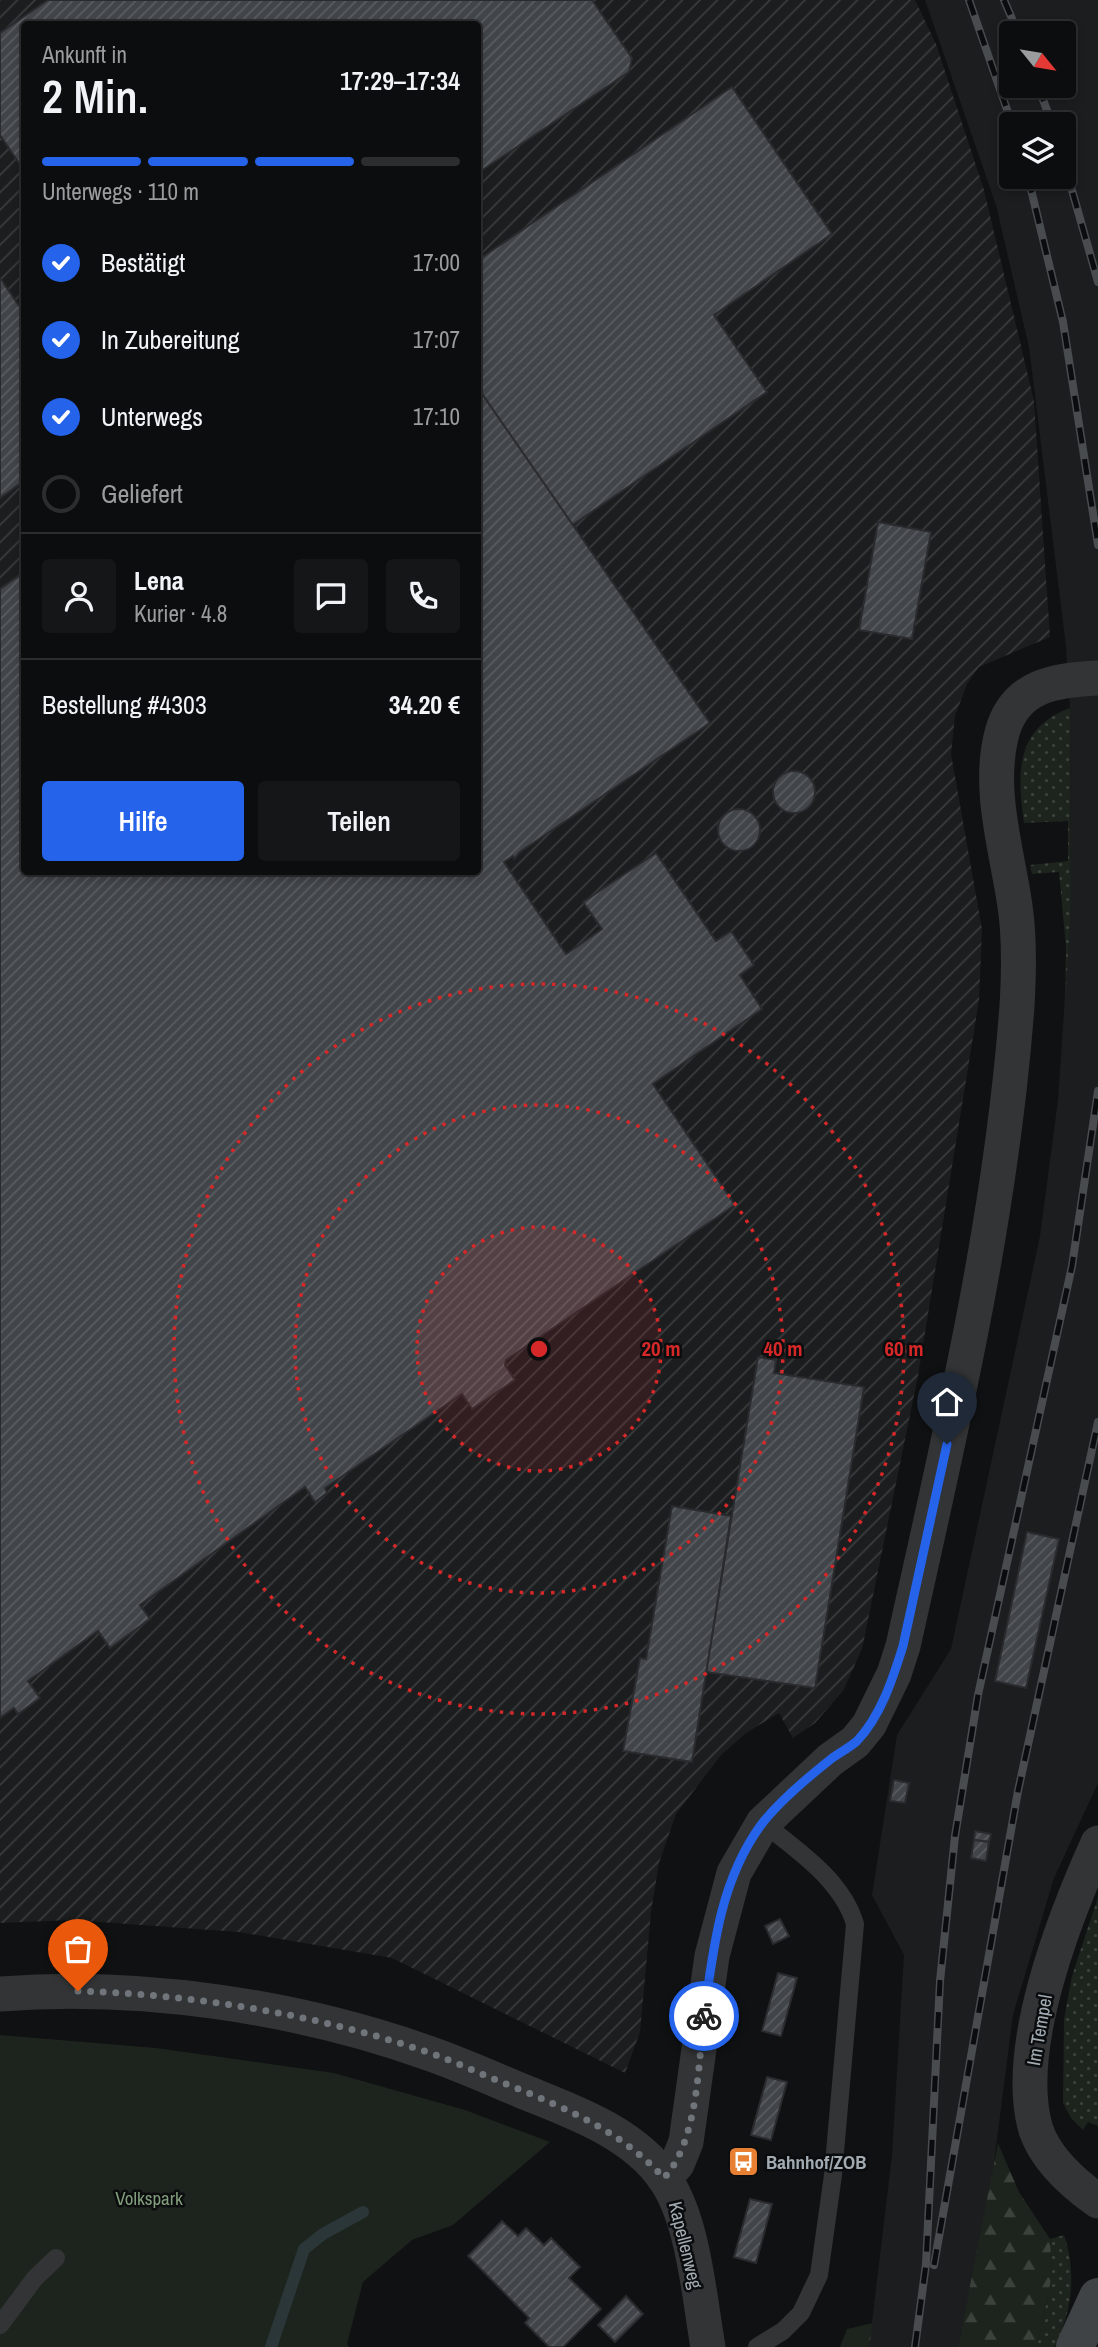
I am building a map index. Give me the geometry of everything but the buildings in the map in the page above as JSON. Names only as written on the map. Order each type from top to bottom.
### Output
[{"type":"main road","points":[[1075,2347],[1098,2297]]},
{"type":"street","points":[[664,2178],[677,2164],[686,2142],[712,1956],[724,1901],[744,1851],[762,1823],[830,1760],[855,1742],[869,1725],[894,1674],[903,1646],[987,1251],[1014,1039],[1020,962],[1016,909],[998,794],[997,762],[1002,732],[1023,697],[1038,686],[1062,680],[1098,678]]},
{"type":"street","name":"Im Tempel","points":[[1098,1843],[1075,1894],[1053,1958],[1037,2030],[1030,2095],[1037,2132],[1057,2164],[1073,2183],[1098,2202]]},
{"type":"street","name":"Kapellenweg","points":[[0,1994],[51,1990],[133,1993],[219,2003],[326,2024],[428,2052],[564,2108],[614,2133],[642,2154],[664,2178],[683,2217],[708,2347]]},
{"type":"lane","points":[[757,2347],[783,2331],[801,2312],[819,2275],[833,2175],[855,1924],[849,1904],[842,1893],[800,1852],[762,1823]]},
{"type":"lane","points":[[0,2325],[35,2278],[56,2258]]},
{"type":"shaded area","points":[[0,0],[915,0],[936,44],[984,190],[1034,401],[1050,637],[979,667],[967,684],[955,716],[951,754],[982,929],[979,1000],[918,1376],[862,1649],[843,1691],[815,1723],[793,1738],[779,1713],[746,1733],[721,1755],[676,1814],[659,1863],[651,1912],[640,2032],[625,2073],[392,1958],[239,1932],[72,1920],[0,1923]]},
{"type":"shaded area","points":[[925,0],[1098,0],[1098,1783],[1054,1878],[1013,2015],[992,2178],[958,2347],[869,2347],[892,2155],[904,1955],[872,1895],[897,1735],[951,1649],[1040,1236],[1058,1100],[1071,905],[1070,708],[1066,647],[1029,347],[996,205]]},
{"type":"green space","points":[[1070,708],[1071,905],[1065,1008],[1066,947],[1059,872],[1032,874],[1030,865],[1068,861],[1068,821],[1024,823],[1020,787],[1021,770],[1029,740],[1052,717]]},
{"type":"green space","points":[[1098,1897],[1098,2126],[1088,2122],[1083,2130],[1071,2118],[1063,2103],[1064,2019],[1072,1976]]},
{"type":"green space","name":"Volkspark","points":[[0,2035],[156,2048],[334,2073],[465,2110],[550,2142],[453,2225],[412,2240],[363,2282],[347,2344],[349,2347],[0,2347]]},
{"type":"green space","points":[[998,2143],[1019,2192],[1050,2239],[1052,2275],[1037,2347],[958,2347]]},
{"type":"green space","points":[[1064,2235],[1071,2278],[1069,2306],[1055,2347],[1037,2347],[1052,2275],[1050,2239]]},
{"type":"green space","points":[[873,2323],[869,2347],[840,2347],[847,2329]]},
{"type":"waterway","points":[[271,2347],[304,2249],[323,2234],[363,2212]]},
{"type":"railway","points":[[969,0],[1008,112]]},
{"type":"railway","points":[[1004,0],[1013,21]]},
{"type":"railway","points":[[1042,98],[1048,112]]},
{"type":"railway","points":[[1031,189],[1063,322],[1098,545]]},
{"type":"railway","points":[[1072,189],[1098,282]]},
{"type":"railway","points":[[915,2347],[926,2264],[940,1981],[955,1836],[978,1695],[1072,1266],[1098,1091]]},
{"type":"railway","points":[[934,2265],[1018,1791],[1098,1422]]},
{"type":"way so far","points":[[78,1991],[133,1993],[219,2003],[326,2024],[428,2052],[564,2108],[614,2133],[642,2154],[664,2178],[677,2164],[686,2142],[704,2016]]},
{"type":"place","name":"Bahnhof/ZOB","points":[[743,2162]]},
{"type":"route","points":[[704,2016],[712,1956],[724,1901],[744,1851],[762,1823],[787,1798],[855,1742],[869,1725],[894,1674],[903,1646],[947,1444]]}]
